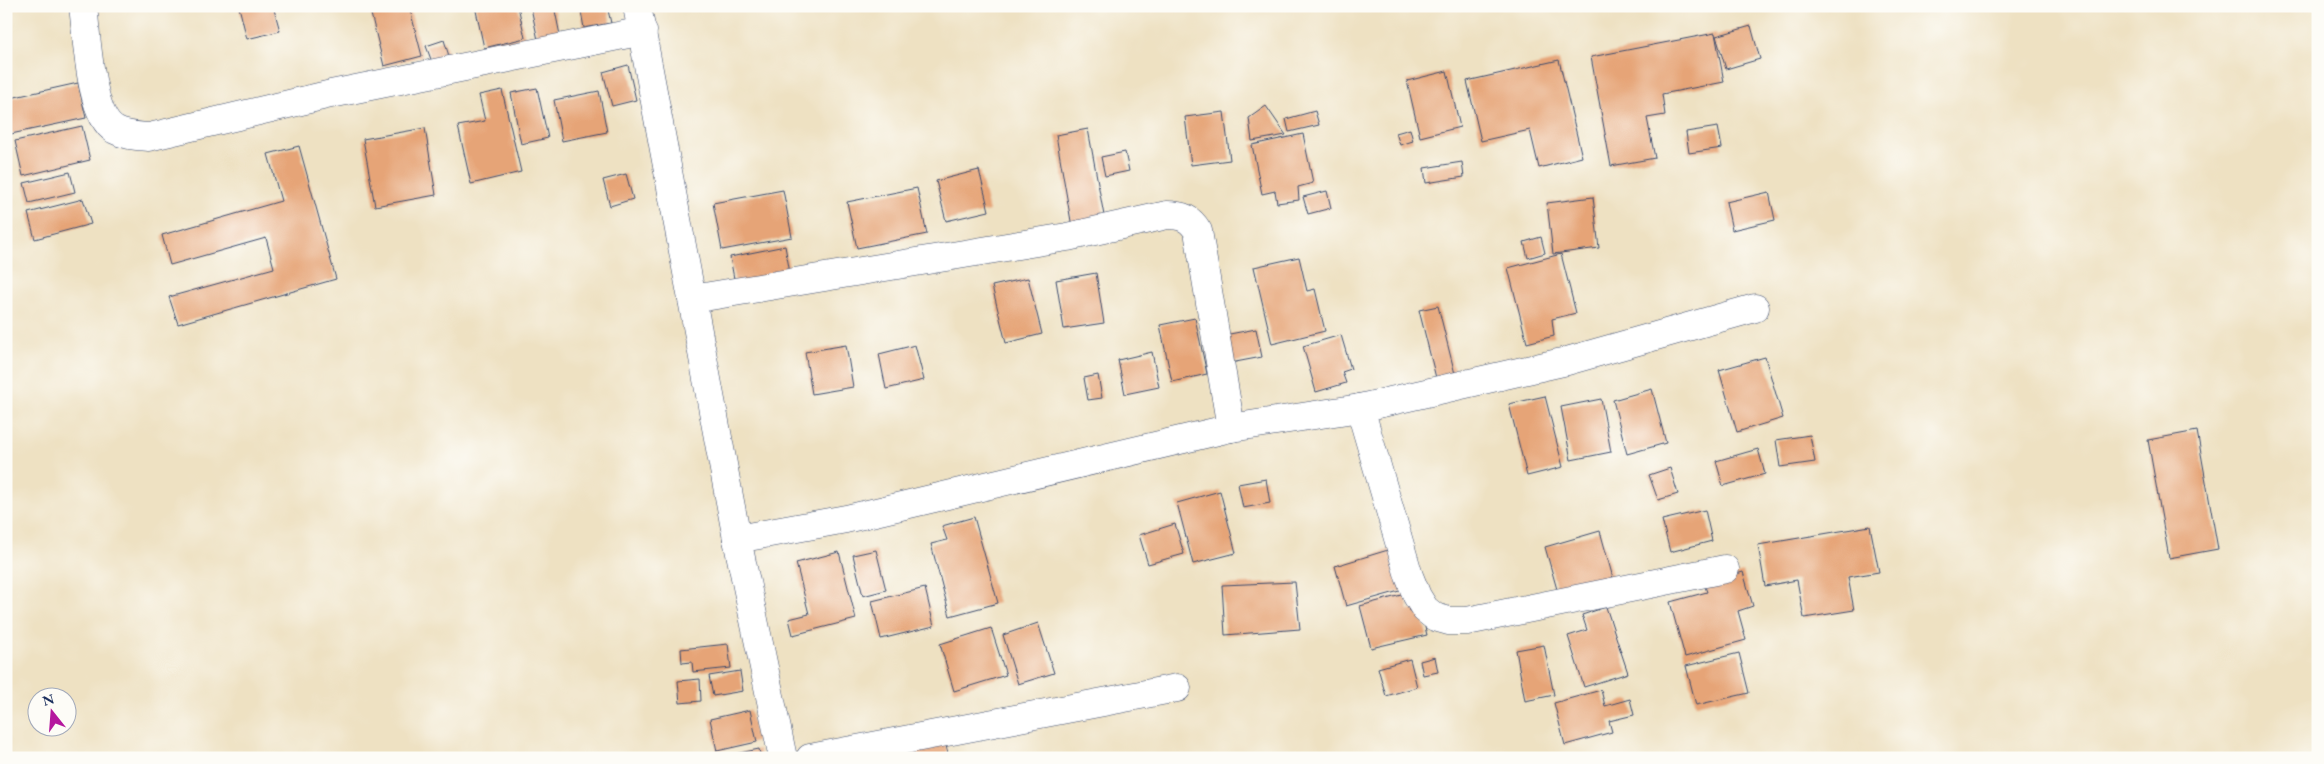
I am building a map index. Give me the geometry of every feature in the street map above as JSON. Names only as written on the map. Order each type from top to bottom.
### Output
[{"type":"street","points":[[83,6],[94,93],[103,115],[114,129],[130,135],[149,137],[640,19],[737,539],[783,758]]},
{"type":"street","points":[[692,299],[1067,237],[1167,215],[1181,215],[1192,221],[1198,231],[1231,428]]},
{"type":"street","points":[[737,539],[846,519],[1231,428],[1360,408],[1567,361],[1755,308]]},
{"type":"street","points":[[1360,408],[1410,576],[1425,609],[1435,618],[1448,621],[1467,621],[1725,569]]},
{"type":"street","points":[[810,758],[1177,688]]},
{"type":"building","points":[[273,6],[280,31],[247,39],[239,7]]},
{"type":"building","points":[[369,6],[409,6],[422,56],[384,66]]},
{"type":"building","points":[[475,6],[518,6],[525,38],[484,48]]},
{"type":"building","points":[[554,6],[560,35],[538,40],[531,8]]},
{"type":"building","points":[[580,6],[607,6],[611,23],[584,28]]},
{"type":"building","points":[[1751,26],[1760,59],[1726,69],[1716,36]]},
{"type":"building","points":[[1715,33],[1724,82],[1662,94],[1665,115],[1647,118],[1655,158],[1611,166],[1591,57]]},
{"type":"building","points":[[444,40],[449,56],[432,62],[426,46]]},
{"type":"building","points":[[1559,60],[1582,157],[1539,168],[1530,130],[1481,141],[1467,81]]},
{"type":"building","points":[[628,65],[636,100],[612,106],[603,72]]},
{"type":"building","points":[[1447,71],[1460,127],[1420,137],[1407,81]]},
{"type":"building","points":[[78,83],[86,118],[11,134],[6,112],[6,99]]},
{"type":"building","points":[[537,88],[548,138],[521,144],[511,93]]},
{"type":"building","points":[[502,90],[521,172],[471,184],[458,126],[485,121],[479,95]]},
{"type":"building","points":[[599,91],[607,132],[562,141],[554,100]]},
{"type":"building","points":[[1266,106],[1286,135],[1252,141],[1249,118]]},
{"type":"building","points":[[1315,111],[1319,125],[1289,132],[1286,119]]},
{"type":"building","points":[[1224,112],[1230,160],[1191,165],[1185,117]]},
{"type":"building","points":[[82,126],[90,160],[23,176],[15,141]]},
{"type":"building","points":[[1718,127],[1722,148],[1689,153],[1686,132]]},
{"type":"building","points":[[425,128],[436,195],[375,206],[363,139]]},
{"type":"building","points":[[1088,129],[1105,221],[1072,227],[1056,135]]},
{"type":"building","points":[[1410,129],[1413,141],[1400,145],[1396,133]]},
{"type":"building","points":[[1303,134],[1313,183],[1298,187],[1299,200],[1277,203],[1275,191],[1262,194],[1252,145]]},
{"type":"building","points":[[299,146],[336,279],[178,324],[169,297],[274,268],[266,238],[170,265],[162,235],[281,201],[268,154]]},
{"type":"building","points":[[1125,152],[1129,171],[1105,176],[1101,157]]},
{"type":"building","points":[[1462,162],[1464,177],[1426,183],[1424,168]]},
{"type":"building","points":[[979,170],[989,211],[946,221],[936,181]]},
{"type":"building","points":[[70,172],[75,192],[29,203],[24,183]]},
{"type":"building","points":[[626,174],[633,199],[610,206],[603,180]]},
{"type":"building","points":[[917,188],[927,234],[857,248],[847,202]]},
{"type":"building","points":[[783,190],[792,237],[722,250],[713,203]]},
{"type":"building","points":[[1327,191],[1331,208],[1308,214],[1303,197]]},
{"type":"building","points":[[1769,192],[1775,220],[1732,230],[1726,202]]},
{"type":"building","points":[[1593,197],[1599,248],[1553,254],[1547,203]]},
{"type":"building","points":[[83,199],[91,224],[35,239],[28,213]]},
{"type":"building","points":[[1541,237],[1545,253],[1528,258],[1524,242]]},
{"type":"building","points":[[785,246],[790,273],[735,284],[730,257]]},
{"type":"building","points":[[1561,254],[1576,313],[1552,319],[1554,336],[1527,343],[1508,268]]},
{"type":"building","points":[[1299,257],[1307,291],[1315,289],[1325,331],[1272,344],[1254,267]]},
{"type":"building","points":[[1096,273],[1104,323],[1064,329],[1056,280]]},
{"type":"building","points":[[1028,278],[1042,334],[1006,343],[992,286]]},
{"type":"building","points":[[1438,306],[1455,374],[1436,378],[1419,310]]},
{"type":"building","points":[[1195,318],[1207,374],[1172,382],[1160,325]]},
{"type":"building","points":[[1256,329],[1262,357],[1225,364],[1219,336]]},
{"type":"building","points":[[1341,335],[1351,369],[1342,372],[1346,383],[1316,392],[1303,346]]},
{"type":"building","points":[[846,345],[853,387],[812,394],[805,352]]},
{"type":"building","points":[[915,345],[924,380],[886,389],[879,354]]},
{"type":"building","points":[[1152,352],[1159,387],[1125,394],[1118,360]]},
{"type":"building","points":[[1765,357],[1783,418],[1737,432],[1719,370]]},
{"type":"building","points":[[1098,375],[1102,398],[1088,400],[1084,378]]},
{"type":"building","points":[[1652,389],[1666,443],[1627,454],[1613,400]]},
{"type":"building","points":[[1545,396],[1563,467],[1527,476],[1509,404]]},
{"type":"building","points":[[1601,399],[1611,452],[1571,460],[1561,407]]},
{"type":"building","points":[[2197,431],[2218,549],[2169,558],[2148,440]]},
{"type":"building","points":[[1810,435],[1815,462],[1780,467],[1776,440]]},
{"type":"building","points":[[1758,449],[1765,474],[1723,486],[1716,461]]},
{"type":"building","points":[[1670,468],[1678,494],[1658,500],[1649,475]]},
{"type":"building","points":[[1266,479],[1270,503],[1243,508],[1238,484]]},
{"type":"building","points":[[1220,491],[1236,553],[1193,564],[1177,503]]},
{"type":"building","points":[[1705,510],[1712,541],[1670,552],[1662,520]]},
{"type":"building","points":[[974,517],[998,603],[950,616],[931,544],[947,540],[942,526]]},
{"type":"building","points":[[1175,524],[1184,554],[1148,564],[1139,535]]},
{"type":"building","points":[[1870,526],[1879,572],[1848,577],[1854,610],[1804,618],[1797,580],[1765,586],[1758,545]]},
{"type":"building","points":[[1600,531],[1613,578],[1558,593],[1545,547]]},
{"type":"building","points":[[1398,547],[1410,588],[1346,606],[1335,566]]},
{"type":"building","points":[[876,550],[886,590],[863,596],[853,555]]},
{"type":"building","points":[[839,552],[856,619],[793,635],[789,619],[809,614],[796,563]]},
{"type":"building","points":[[1743,572],[1753,606],[1738,611],[1746,640],[1685,657],[1670,602],[1707,592],[1704,584]]},
{"type":"building","points":[[1295,582],[1300,629],[1225,635],[1222,585]]},
{"type":"building","points":[[925,588],[934,626],[881,639],[872,601]]},
{"type":"building","points":[[1405,594],[1409,611],[1420,608],[1427,635],[1371,648],[1360,606]]},
{"type":"building","points":[[1606,607],[1628,673],[1584,687],[1568,636],[1587,630],[1582,615]]},
{"type":"building","points":[[1038,623],[1054,673],[1018,684],[1003,635]]},
{"type":"building","points":[[991,628],[1006,675],[954,691],[940,644]]},
{"type":"building","points":[[728,644],[731,668],[693,672],[692,662],[682,663],[681,649]]},
{"type":"building","points":[[1544,645],[1554,695],[1525,701],[1516,650]]},
{"type":"building","points":[[1739,653],[1749,693],[1696,705],[1686,666]]},
{"type":"building","points":[[1435,657],[1438,672],[1423,675],[1420,661]]},
{"type":"building","points":[[1410,659],[1417,687],[1386,696],[1378,668]]},
{"type":"building","points":[[740,671],[743,691],[713,696],[709,676]]},
{"type":"building","points":[[700,679],[701,701],[680,703],[678,681]]},
{"type":"building","points":[[1601,690],[1605,706],[1630,699],[1634,715],[1609,721],[1612,732],[1565,745],[1554,703]]},
{"type":"building","points":[[750,710],[757,742],[717,751],[710,719]]},
{"type":"building","points":[[945,741],[949,758],[906,758],[905,752]]},
{"type":"building","points":[[759,749],[761,758],[720,757]]}]
